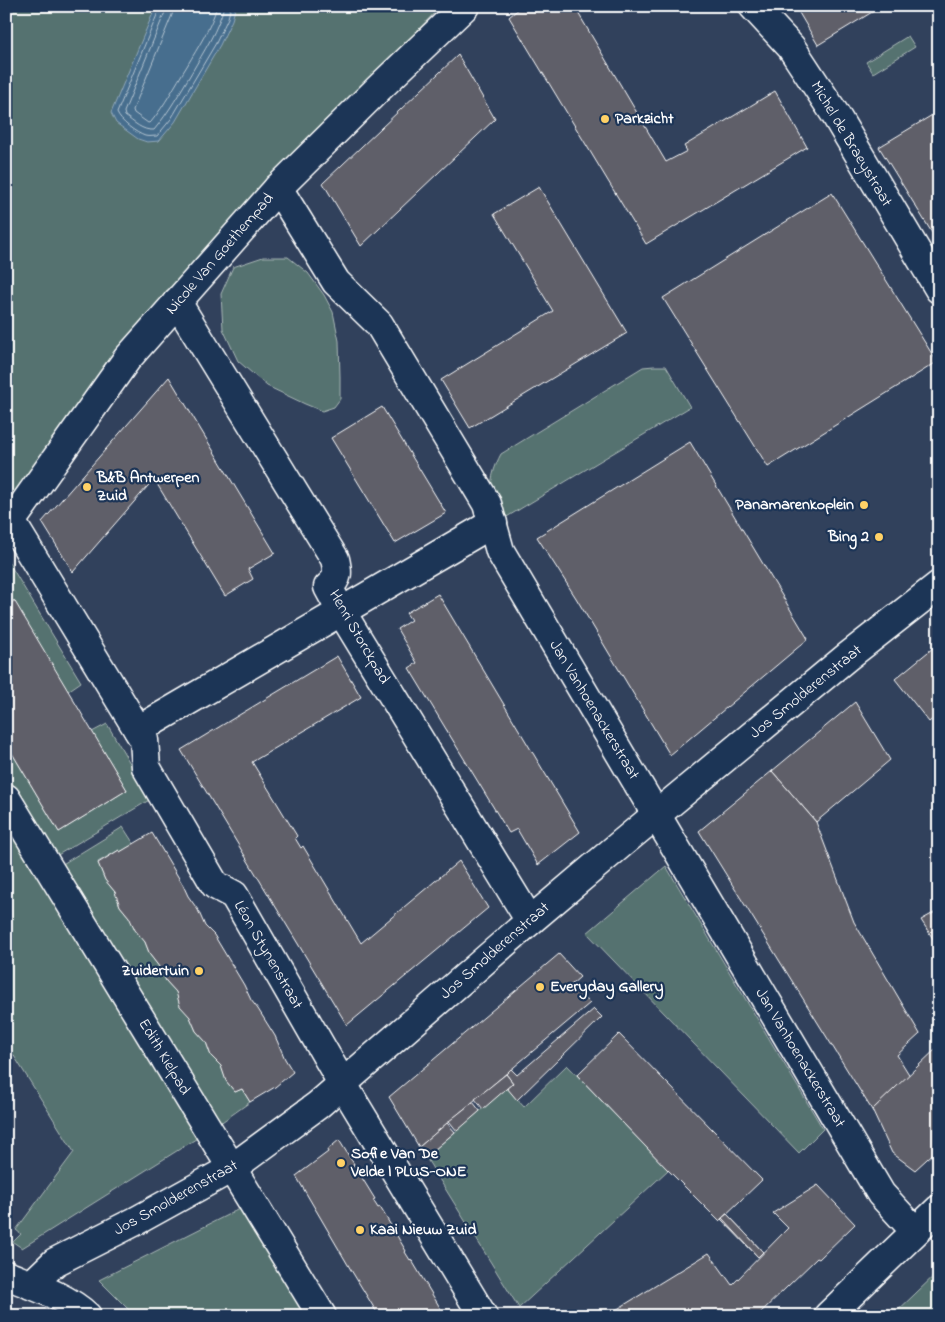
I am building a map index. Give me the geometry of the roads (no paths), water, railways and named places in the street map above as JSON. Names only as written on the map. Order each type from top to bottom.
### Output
[{"type":"street","name":"Nicole Van Goethempad","points":[[9,525],[127,359],[177,302],[278,188],[465,6]]},
{"type":"street","name":"Michel de Braeystraat","points":[[753,6],[791,47],[835,114],[939,289]]},
{"type":"street","name":"Jan Vanhoenackerstraat","points":[[278,188],[336,282],[379,324],[487,504],[500,551],[663,827],[881,1194],[915,1231]]},
{"type":"street","name":"Henri Storckpad","points":[[177,302],[335,559],[338,572],[334,582],[328,587],[341,611],[530,921]]},
{"type":"street","points":[[138,730],[493,523]]},
{"type":"street","name":"Léon Stynenstraat","points":[[9,525],[144,740],[146,767],[215,885],[234,895],[342,1083],[483,1316]]},
{"type":"street","name":"Jos Smolderenstraat","points":[[18,1280],[136,1221],[232,1168],[318,1105],[530,921],[663,827],[847,657],[939,585]]},
{"type":"street","name":"Edith Kielpad","points":[[6,798],[322,1316]]},
{"type":"street","points":[[828,1316],[939,1209]]},
{"type":"street","points":[[18,1280],[79,1308],[86,1316]]},
{"type":"water","points":[[156,6],[236,6],[232,20],[220,45],[175,122],[159,141],[147,142],[138,139],[116,123],[111,113]]},
{"type":"place","name":"Parkzicht","points":[[605,119]]},
{"type":"place","name":"B&B Antwerpen Zuid","points":[[87,487]]},
{"type":"place","name":"Panamarenkoplein","points":[[864,505]]},
{"type":"place","name":"Bing 2","points":[[879,537]]},
{"type":"place","name":"Zuidertuin","points":[[199,971]]},
{"type":"place","name":"Everyday Gallery","points":[[540,987]]},
{"type":"place","name":"Sofie Van De Velde | PLUS-ONE","points":[[341,1163]]},
{"type":"place","name":"Kaai Nieuw Zuid","points":[[360,1230]]}]
